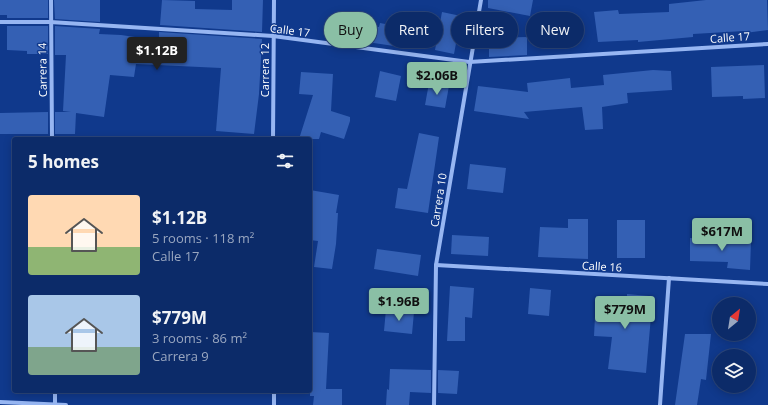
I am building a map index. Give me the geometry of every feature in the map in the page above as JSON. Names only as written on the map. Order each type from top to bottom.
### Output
[{"type":"street","name":"Carrera 14","points":[[51,0],[52,137]]},
{"type":"street","name":"Carrera 12","points":[[273,137],[274,0]]},
{"type":"street","name":"Carrera 10","points":[[434,405],[436,266],[469,62],[481,0]]},
{"type":"street","name":"Calle 17","points":[[0,22],[50,22],[273,36],[469,62],[768,44]]},
{"type":"street","name":"Calle 16","points":[[436,266],[768,284]]},
{"type":"street","points":[[660,405],[669,278]]},
{"type":"street","points":[[55,393],[55,405]]},
{"type":"street","points":[[274,393],[274,405]]},
{"type":"street","points":[[0,402],[66,405]]},
{"type":"building","points":[[0,0],[48,0],[48,18],[7,18],[7,15],[0,15]]},
{"type":"building","points":[[54,0],[100,0],[100,22],[55,19]]},
{"type":"building","points":[[162,0],[195,1],[195,9],[232,10],[232,0],[263,0],[262,32],[160,25]]},
{"type":"building","points":[[488,0],[533,0],[531,12],[526,12],[526,15],[518,14],[518,12],[488,8]]},
{"type":"building","points":[[706,0],[767,0],[768,30],[745,33],[744,31],[693,34],[693,37],[638,42],[638,40],[598,42],[594,12],[618,10],[619,14],[669,12],[669,4]]},
{"type":"building","points":[[443,12],[451,14],[451,48],[455,48],[454,54],[435,50],[435,48],[443,48]]},
{"type":"building","points":[[380,23],[385,24],[385,45],[377,43],[377,27],[379,27]]},
{"type":"building","points":[[7,26],[48,26],[48,54],[27,54],[27,51],[7,50]]},
{"type":"building","points":[[55,26],[100,29],[99,34],[149,39],[149,37],[159,37],[159,32],[262,39],[259,94],[254,134],[216,131],[221,68],[136,64],[134,77],[110,75],[104,117],[76,113],[75,134],[55,134],[55,112],[71,112],[63,111],[66,55],[55,55]]},
{"type":"building","points":[[518,37],[526,37],[527,55],[489,57],[489,48],[518,48]]},
{"type":"building","points":[[764,65],[765,98],[743,99],[743,96],[712,97],[711,67]]},
{"type":"building","points":[[653,70],[671,71],[672,90],[627,93],[628,103],[602,107],[603,129],[585,130],[582,107],[524,112],[529,119],[474,111],[478,86],[528,92],[527,83],[570,78],[571,88],[604,85],[603,75]]},
{"type":"building","points":[[380,71],[401,76],[396,101],[375,97]]},
{"type":"building","points":[[301,72],[333,74],[331,111],[350,117],[344,139],[321,132],[319,139],[312,139],[312,137],[300,137],[313,95],[299,94]]},
{"type":"building","points":[[429,83],[449,86],[445,108],[425,105]]},
{"type":"building","points":[[48,112],[48,134],[0,134],[0,113]]},
{"type":"building","points":[[419,133],[439,137],[428,213],[395,208],[398,188],[407,189]]},
{"type":"building","points":[[470,164],[506,168],[503,193],[467,189]]},
{"type":"building","points":[[312,190],[339,195],[336,213],[338,213],[336,244],[332,269],[314,267],[318,241],[312,240]]},
{"type":"building","points":[[568,219],[588,219],[588,259],[538,257],[540,227],[568,228]]},
{"type":"building","points":[[617,220],[645,220],[645,258],[617,258]]},
{"type":"building","points":[[452,235],[489,237],[488,256],[451,254]]},
{"type":"building","points":[[690,238],[751,241],[750,270],[727,268],[728,262],[690,261]]},
{"type":"building","points":[[377,249],[421,255],[418,276],[374,269]]},
{"type":"building","points":[[450,286],[474,288],[472,318],[465,317],[465,341],[447,341]]},
{"type":"building","points":[[530,288],[551,290],[549,316],[528,314]]},
{"type":"building","points":[[627,294],[649,296],[648,305],[652,305],[646,373],[608,369],[612,337],[594,336],[596,296],[627,297]]},
{"type":"building","points":[[386,309],[414,312],[412,334],[384,331]]},
{"type":"building","points":[[312,332],[329,333],[326,389],[342,389],[342,405],[313,405],[314,396],[310,396],[310,393],[312,393]]},
{"type":"building","points":[[685,334],[711,334],[706,380],[701,379],[697,405],[675,405]]},
{"type":"building","points":[[390,369],[431,370],[431,393],[410,392],[409,405],[386,405],[387,389],[389,390]]},
{"type":"building","points":[[438,370],[459,371],[457,394],[438,393]]}]
